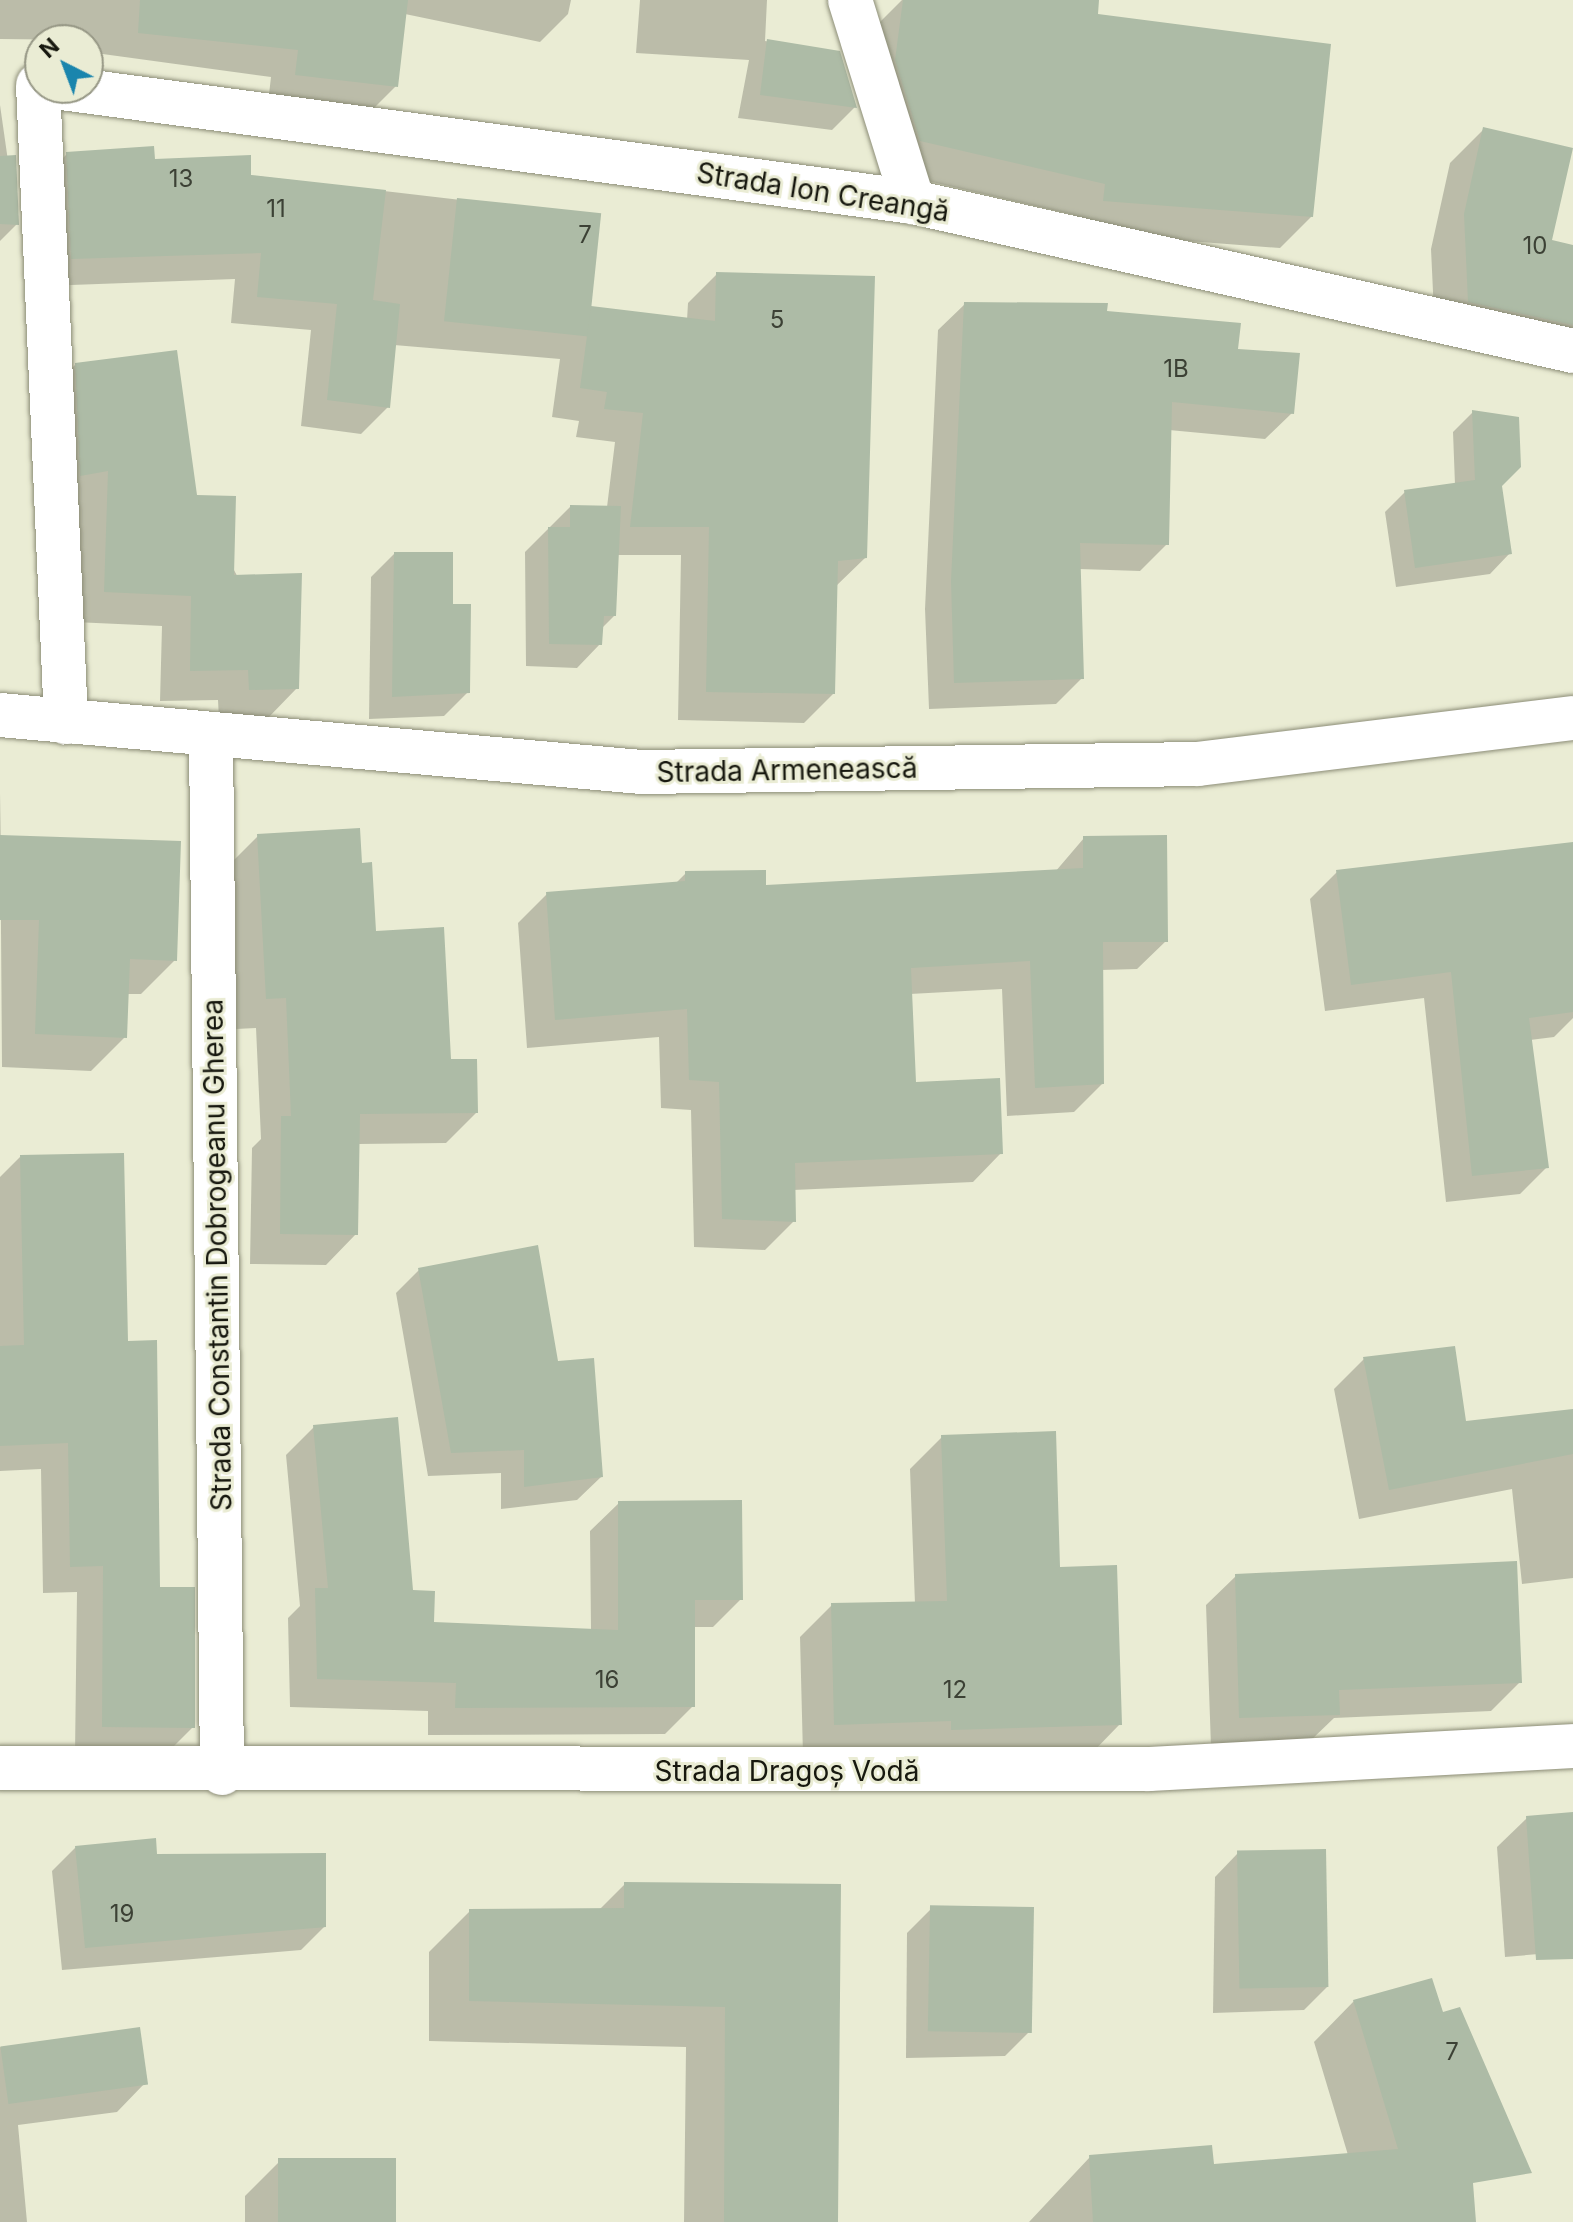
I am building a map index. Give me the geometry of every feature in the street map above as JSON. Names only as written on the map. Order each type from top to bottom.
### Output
[{"type":"street","points":[[850,0],[913,202]]},
{"type":"street","name":"Strada Ion Creangă","points":[[104,93],[913,202],[1573,351]]},
{"type":"street","points":[[36,104],[66,722]]},
{"type":"street","name":"Strada Armenească","points":[[0,715],[211,738],[705,771],[1198,764],[1573,718]]},
{"type":"street","name":"Strada Constantin Dobrogeanu Gherea","points":[[211,738],[222,1773]]},
{"type":"street","name":"Strada Dragoș Vodă","points":[[0,1768],[222,1773],[1149,1769],[1573,1746]]},
{"type":"building","points":[[140,0],[408,0],[398,87],[295,75],[298,50],[138,33]]},
{"type":"building","points":[[903,0],[1099,0],[1098,14],[1331,44],[1313,217],[1103,201],[1105,184],[920,141],[895,60]]},
{"type":"building","points":[[767,39],[840,51],[857,108],[760,95]]},
{"type":"building","points":[[1483,127],[1573,148],[1552,240],[1573,245],[1573,325],[1468,302],[1464,214]]},
{"type":"building","points":[[154,146],[155,159],[251,155],[251,175],[386,190],[373,300],[400,304],[390,408],[327,400],[337,304],[257,297],[261,253],[71,259],[66,152]]},
{"type":"building","points":[[16,155],[19,225],[0,224],[0,156]]},
{"type":"building","points":[[457,198],[601,213],[588,336],[444,321]]},
{"type":"building","points":[[716,272],[875,276],[867,558],[838,561],[835,694],[706,692],[709,527],[630,527],[643,413],[604,409],[607,392],[580,388],[591,306],[715,321]]},
{"type":"building","points":[[964,302],[1108,303],[1107,311],[1241,323],[1238,349],[1300,353],[1294,414],[1172,402],[1169,545],[1080,543],[1084,679],[954,683],[951,581]]},
{"type":"building","points":[[177,350],[197,495],[236,496],[234,575],[302,573],[299,689],[249,690],[248,670],[190,671],[191,596],[104,592],[108,471],[80,476],[75,363]]},
{"type":"building","points":[[1472,410],[1519,417],[1521,467],[1502,486],[1512,554],[1415,568],[1404,490],[1475,480]]},
{"type":"building","points":[[570,505],[621,506],[616,616],[604,616],[602,645],[549,644],[548,527],[570,527]]},
{"type":"building","points":[[394,552],[453,552],[453,604],[471,604],[470,693],[392,697]]},
{"type":"building","points":[[360,828],[362,863],[372,862],[376,931],[444,927],[451,1059],[477,1059],[478,1113],[360,1114],[358,1235],[280,1234],[281,1116],[291,1116],[286,998],[266,999],[257,834]]},
{"type":"building","points":[[0,835],[181,841],[177,961],[130,959],[127,1038],[35,1034],[39,920],[0,920]]},
{"type":"building","points":[[1167,835],[1168,942],[1103,942],[1104,1084],[1035,1088],[1030,961],[911,968],[916,1082],[1000,1078],[1003,1154],[795,1163],[796,1222],[722,1219],[719,1082],[689,1080],[687,1009],[555,1020],[546,892],[685,881],[685,871],[766,870],[766,885],[1083,868],[1083,836]]},
{"type":"building","points":[[1573,842],[1573,1012],[1529,1018],[1549,1168],[1472,1176],[1451,972],[1351,985],[1336,870]]},
{"type":"building","points":[[124,1153],[128,1341],[157,1340],[160,1587],[195,1587],[195,1728],[102,1727],[103,1566],[70,1567],[68,1443],[0,1446],[0,1346],[24,1345],[20,1155]]},
{"type":"building","points":[[538,1245],[558,1361],[594,1358],[603,1477],[524,1487],[524,1450],[451,1453],[418,1268]]},
{"type":"building","points":[[1455,1346],[1466,1421],[1573,1409],[1573,1454],[1389,1490],[1363,1357]]},
{"type":"building","points":[[398,1417],[413,1590],[435,1591],[434,1622],[618,1630],[618,1501],[742,1500],[743,1600],[695,1600],[695,1707],[455,1708],[456,1683],[317,1679],[315,1588],[328,1588],[313,1425]]},
{"type":"building","points":[[1056,1431],[1060,1567],[1117,1565],[1122,1725],[951,1730],[951,1721],[834,1725],[831,1603],[947,1601],[941,1435]]},
{"type":"building","points":[[1517,1561],[1522,1683],[1339,1690],[1340,1715],[1239,1718],[1235,1574]]},
{"type":"building","points":[[1573,1812],[1573,1959],[1536,1960],[1526,1816]]},
{"type":"building","points":[[156,1838],[157,1854],[326,1853],[326,1927],[85,1948],[75,1846]]},
{"type":"building","points":[[1326,1849],[1328,1987],[1239,1989],[1237,1851]]},
{"type":"building","points":[[624,1882],[841,1884],[838,2222],[724,2222],[725,2007],[469,2001],[469,1909],[624,1908]]},
{"type":"building","points":[[930,1905],[1034,1907],[1032,2033],[928,2031]]},
{"type":"building","points":[[1432,1978],[1443,2012],[1460,2007],[1532,2173],[1473,2183],[1476,2222],[1093,2222],[1089,2155],[1212,2145],[1214,2164],[1398,2149],[1353,2000]]},
{"type":"building","points":[[140,2027],[148,2084],[8,2104],[0,2047]]},
{"type":"building","points":[[278,2158],[396,2158],[396,2222],[278,2222]]}]
